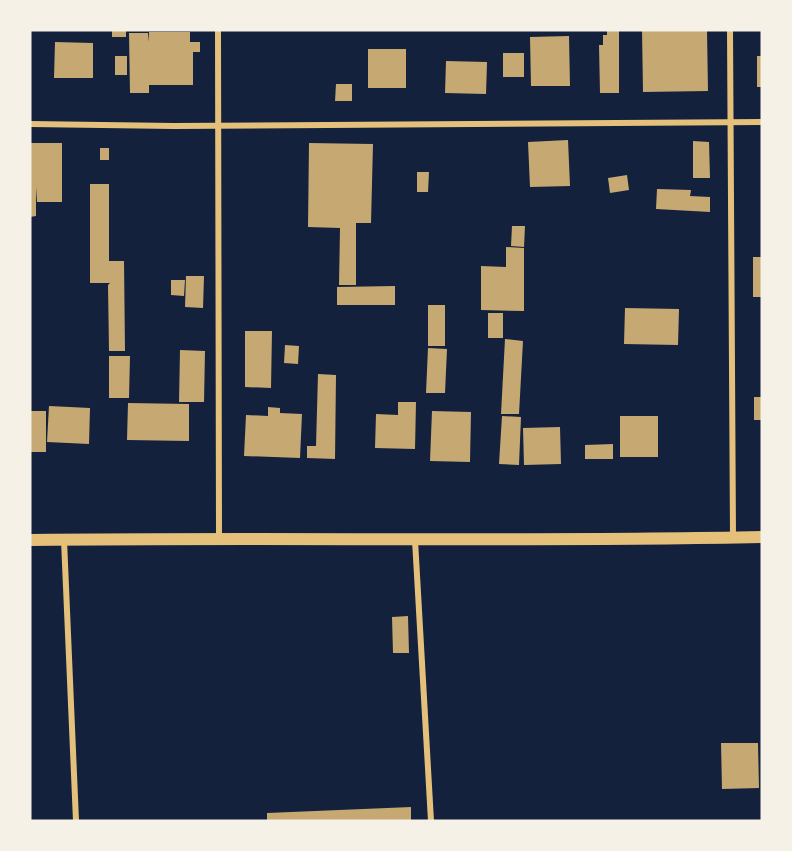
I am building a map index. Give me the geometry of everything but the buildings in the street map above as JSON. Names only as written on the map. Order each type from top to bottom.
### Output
[{"type":"main road","points":[[30,540],[219,537],[415,539],[762,537]]},
{"type":"street","points":[[218,30],[219,537]]},
{"type":"street","points":[[730,30],[733,538]]},
{"type":"street","points":[[30,124],[174,126],[762,122]]},
{"type":"street","points":[[64,539],[76,821]]},
{"type":"street","points":[[415,539],[431,821]]}]
